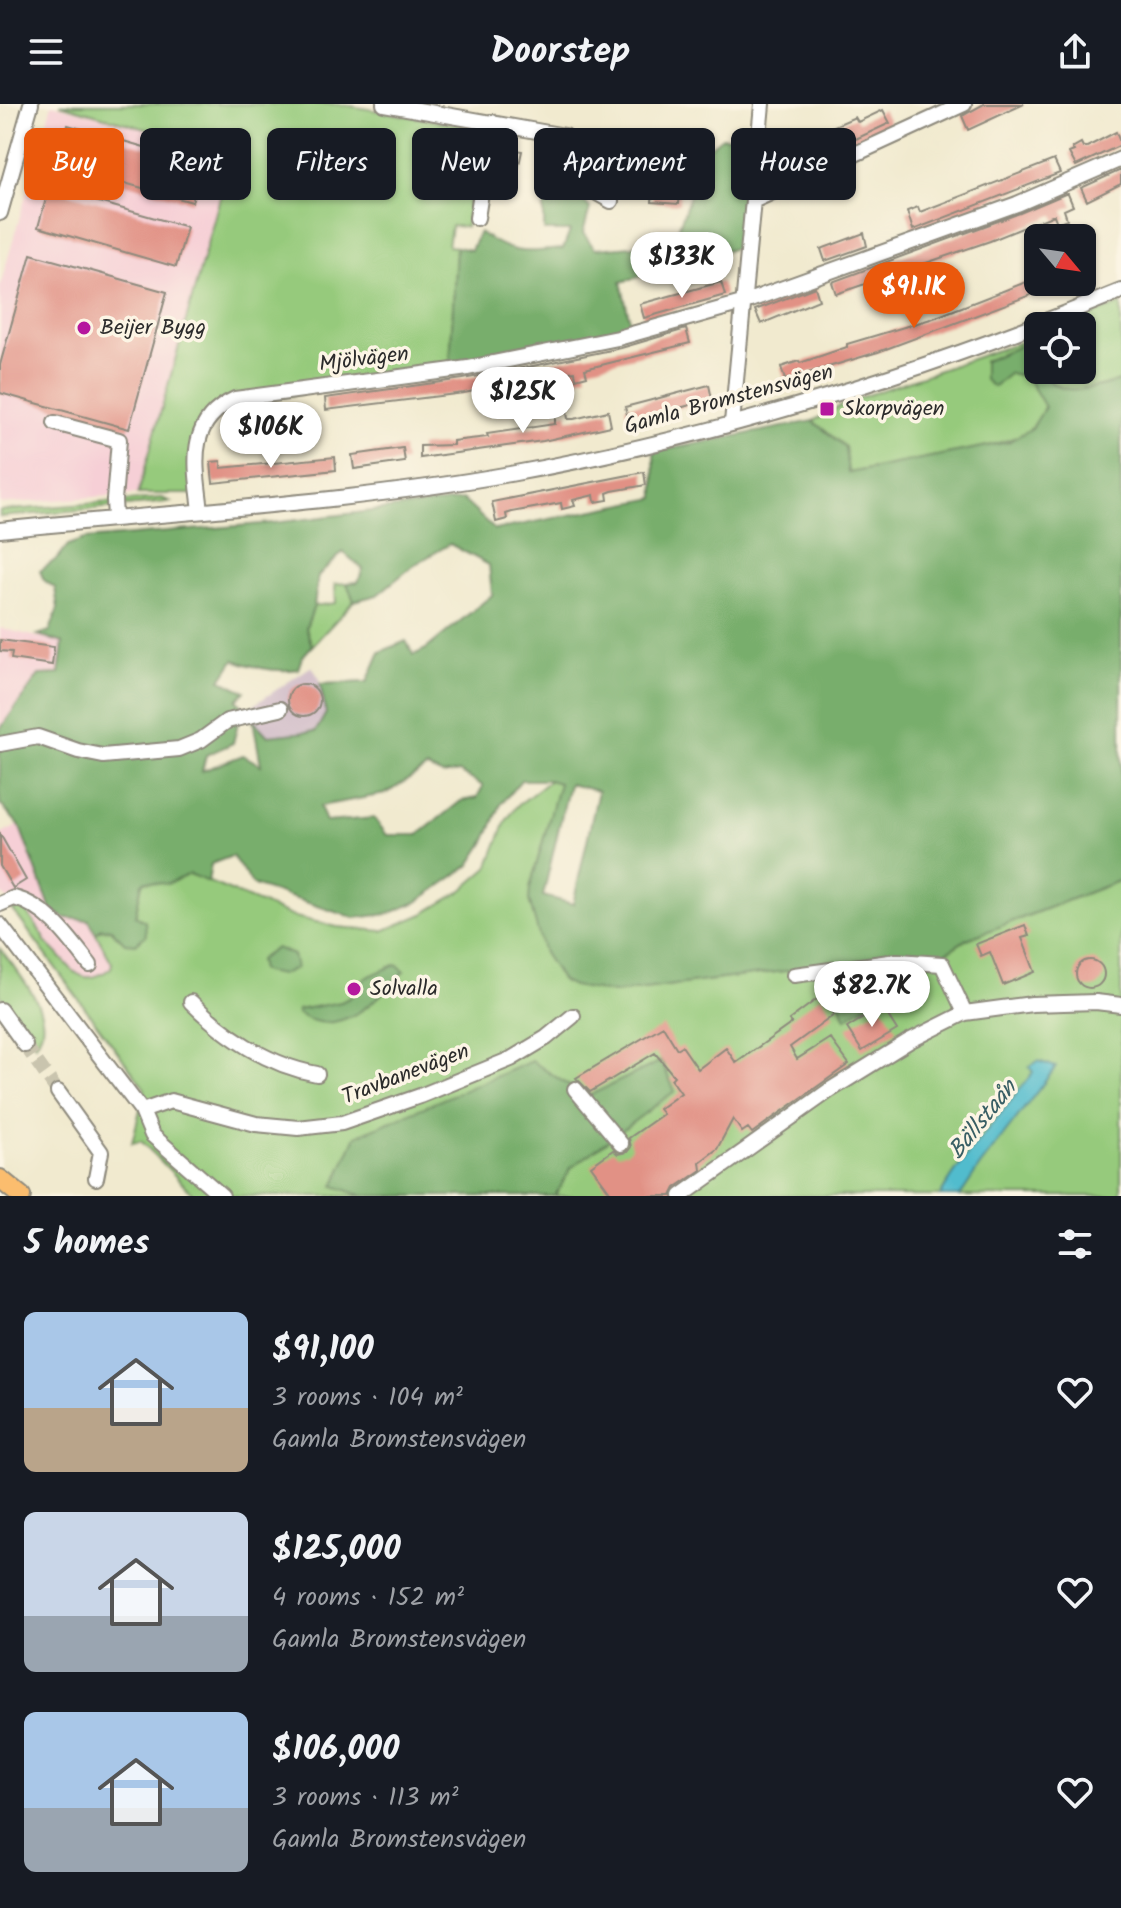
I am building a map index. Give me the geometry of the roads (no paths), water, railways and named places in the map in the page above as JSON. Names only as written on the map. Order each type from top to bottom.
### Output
[{"type":"main road","points":[[0,1179],[21,1196]]},
{"type":"street","points":[[0,213],[31,104]]},
{"type":"street","points":[[390,104],[565,136],[571,175],[578,183],[611,201]]},
{"type":"street","points":[[732,423],[762,104]]},
{"type":"street","points":[[753,201],[964,104]]},
{"type":"street","points":[[477,218],[492,122]]},
{"type":"street","name":"Mjölvägen","points":[[201,511],[196,466],[199,438],[212,415],[235,399],[481,366],[618,338],[742,303],[1017,204],[1121,159]]},
{"type":"street","name":"Gamla Bromstensvägen","points":[[0,530],[371,495],[508,474],[596,456],[732,423],[901,374],[1121,291]]},
{"type":"street","points":[[55,423],[119,440],[115,518]]},
{"type":"street","points":[[0,744],[38,737],[103,756],[179,749],[201,740],[227,721],[280,709]]},
{"type":"street","points":[[0,904],[14,898],[37,907],[70,938],[90,965]]},
{"type":"street","points":[[0,925],[139,1108],[152,1135],[222,1196]]},
{"type":"street","points":[[794,975],[897,961],[942,964],[965,1013]]},
{"type":"street","points":[[191,1002],[215,1026],[233,1038],[294,1070],[317,1074]]},
{"type":"street","points":[[681,1196],[830,1090],[909,1041],[965,1013],[1032,1004],[1096,1002],[1121,1005]]},
{"type":"street","points":[[0,1010],[25,1045]]},
{"type":"street","name":"Travbanevägen","points":[[139,1108],[171,1101],[256,1124],[298,1128],[342,1123],[511,1059],[546,1038],[573,1016]]},
{"type":"street","points":[[294,1070],[308,1059]]},
{"type":"street","points":[[575,1089],[621,1144]]},
{"type":"street","points":[[58,1092],[101,1152],[96,1178]]},
{"type":"water","points":[[1038,1061],[1056,1067],[960,1196],[940,1196],[1033,1072],[1029,1067]]},
{"type":"tunnel","points":[[25,1045],[58,1092]]},
{"type":"place","name":"Beijer Bygg","points":[[84,328]]},
{"type":"place","name":"Skorpvägen","points":[[827,409]]},
{"type":"place","name":"Solvalla","points":[[354,989]]},
{"type":"water label","name":"Bällstaån","points":[[983,1120]]}]
